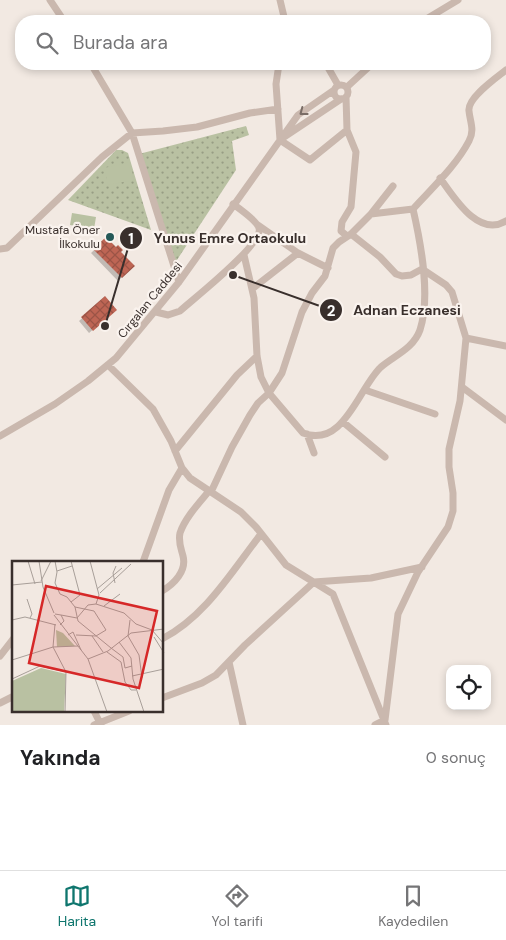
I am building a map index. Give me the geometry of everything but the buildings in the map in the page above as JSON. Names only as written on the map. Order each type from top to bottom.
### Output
[{"type":"street","points":[[50,0],[60,15]]},
{"type":"street","points":[[280,0],[284,15]]},
{"type":"street","points":[[433,15],[458,0]]},
{"type":"street","points":[[95,70],[132,133],[180,282]]},
{"type":"street","points":[[278,70],[276,84],[280,140],[310,160],[347,130]]},
{"type":"street","points":[[328,70],[336,88],[335,96],[344,98]]},
{"type":"street","points":[[346,87],[365,70]]},
{"type":"street","points":[[371,214],[413,209],[457,159],[471,138],[472,124],[468,111],[470,101],[506,70]]},
{"type":"street","points":[[336,88],[342,84],[348,92],[344,98],[347,130],[356,152],[351,207],[341,224],[341,231],[380,257],[396,274],[406,276],[422,269]]},
{"type":"street","name":"Cırgalan Caddesi","points":[[0,436],[55,404],[108,365],[156,312],[180,282],[233,204],[298,115],[336,88]]},
{"type":"street","name":"Cırgalan Caddesi","points":[[280,140],[344,98]]},
{"type":"street","points":[[0,249],[7,248],[102,157],[132,133],[197,127],[250,113],[278,109]]},
{"type":"street","points":[[440,178],[466,212],[474,219],[489,224],[505,224]]},
{"type":"street","points":[[164,589],[175,581],[183,569],[184,559],[179,544],[184,524],[210,491],[250,415],[258,403],[269,393],[282,373],[302,312],[312,293],[325,276],[333,248],[371,214],[393,186]]},
{"type":"street","points":[[233,204],[298,253],[328,268]]},
{"type":"street","points":[[244,255],[254,298],[256,356],[269,393],[303,433],[324,434],[343,422],[381,367],[406,349],[417,337],[426,302],[419,234],[413,209]]},
{"type":"street","points":[[156,312],[168,316],[177,313],[244,255],[259,235],[258,224]]},
{"type":"street","points":[[252,289],[298,253]]},
{"type":"street","points":[[386,722],[398,614],[422,567],[448,528],[452,517],[453,502],[449,449],[462,387],[466,338],[452,292],[446,285],[422,269]]},
{"type":"street","points":[[466,338],[506,346]]},
{"type":"street","points":[[175,451],[237,375],[256,356]]},
{"type":"street","points":[[108,365],[153,409],[182,468],[190,478],[237,508],[286,565],[335,597],[386,722]]},
{"type":"street","points":[[462,387],[506,420]]},
{"type":"street","points":[[365,390],[435,414]]},
{"type":"street","points":[[343,422],[385,457]]},
{"type":"street","points":[[307,434],[314,453]]},
{"type":"street","points":[[143,561],[169,490],[182,468]]},
{"type":"street","points":[[164,638],[183,627],[201,610],[261,534]]},
{"type":"street","points":[[164,697],[207,681],[216,675],[314,582],[371,578],[422,567]]},
{"type":"street","points":[[0,656],[12,641]]},
{"type":"street","points":[[229,662],[242,725]]},
{"type":"street","points":[[0,703],[12,697]]},
{"type":"street","points":[[94,712],[98,724],[127,712]]},
{"type":"street","points":[[375,725],[386,722]]},
{"type":"green space","points":[[246,126],[249,135],[232,141],[236,170],[173,266],[139,154]]},
{"type":"green space","points":[[116,150],[128,153],[151,230],[68,200]]},
{"type":"green space","points":[[130,162],[134,180],[108,185],[104,168]]},
{"type":"green space","points":[[72,213],[96,217],[94,229],[70,225]]},
{"type":"place","name":"Mustafa Öner İlkokulu","points":[[110,237]]},
{"type":"place","name":"Adnan Eczanesi","points":[[233,275]]},
{"type":"place","name":"Yunus Emre Ortaokulu","points":[[105,326]]}]
